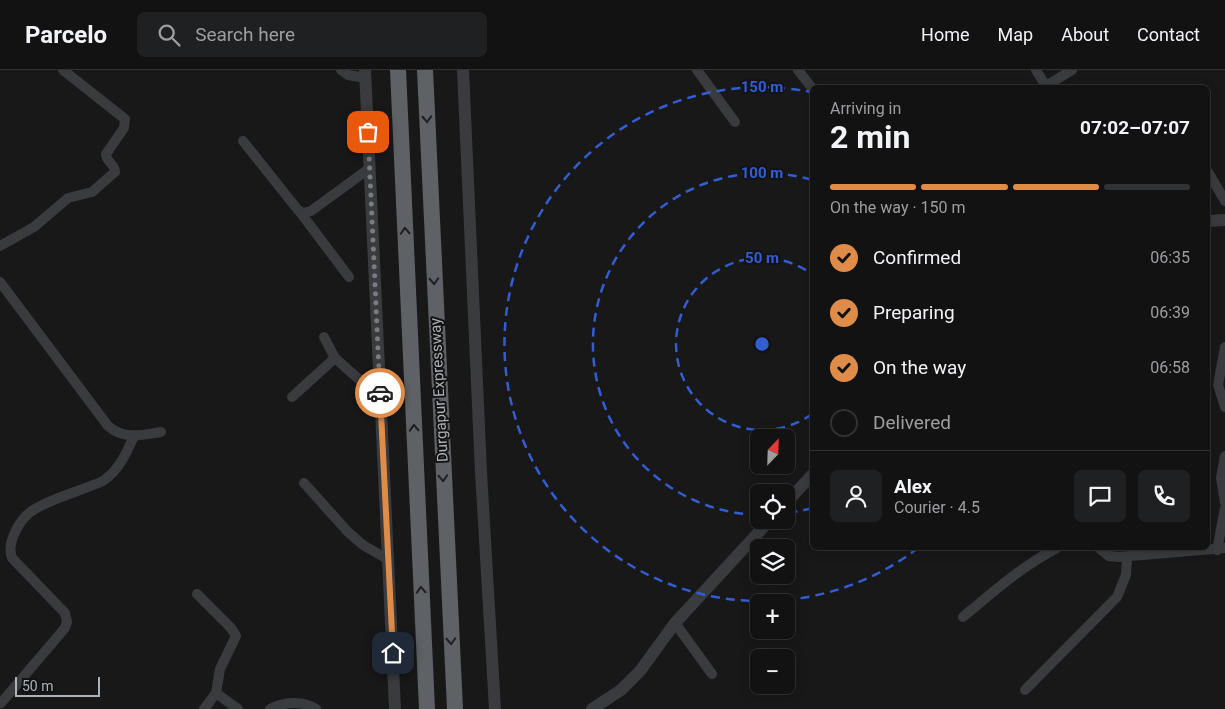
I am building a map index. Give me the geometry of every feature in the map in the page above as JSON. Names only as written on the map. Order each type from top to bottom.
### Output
[{"type":"highway","name":"Durgapur Expressway","points":[[398,70],[427,709]]},
{"type":"highway","name":"Durgapur Expressway","points":[[425,70],[455,709]]},
{"type":"street","points":[[0,246],[34,227],[68,198],[92,192],[115,172],[106,154],[124,128],[124,119],[63,70]]},
{"type":"street","points":[[341,70],[348,75],[365,74],[380,398],[390,560],[395,709]]},
{"type":"street","points":[[462,70],[481,472],[495,709]]},
{"type":"street","points":[[697,70],[735,122]]},
{"type":"street","points":[[798,70],[810,85]]},
{"type":"street","points":[[1036,70],[1046,85]]},
{"type":"street","points":[[1050,85],[1072,70]]},
{"type":"street","points":[[243,141],[349,276]]},
{"type":"street","points":[[300,212],[311,211],[370,168]]},
{"type":"street","points":[[1210,175],[1225,201]]},
{"type":"street","points":[[1210,221],[1225,220]]},
{"type":"street","points":[[0,282],[108,426],[116,433],[134,436],[161,432]]},
{"type":"street","points":[[324,337],[335,358],[380,398]]},
{"type":"street","points":[[1225,347],[1218,375],[1220,396],[1225,407]]},
{"type":"street","points":[[292,397],[335,358]]},
{"type":"street","points":[[3,704],[65,628],[67,622],[65,613],[12,558],[10,549],[19,526],[34,509],[103,481],[112,474],[122,462],[134,436]]},
{"type":"street","points":[[1225,456],[1221,478],[1225,503]]},
{"type":"street","points":[[795,493],[810,477]]},
{"type":"street","points":[[304,483],[348,532],[363,545],[390,560]]},
{"type":"street","points":[[1221,549],[1225,508]]},
{"type":"street","points":[[592,709],[629,683],[675,623],[762,529]]},
{"type":"street","points":[[962,617],[1004,582],[1038,558],[1053,550]]},
{"type":"street","points":[[1102,550],[1109,556],[1127,557],[1209,550]]},
{"type":"street","points":[[1025,690],[1116,597],[1124,582],[1127,557]]},
{"type":"street","points":[[196,594],[232,628],[236,636],[220,669],[216,693],[204,709]]},
{"type":"street","points":[[675,623],[712,674]]},
{"type":"street","points":[[216,693],[238,709]]},
{"type":"street","points":[[270,709],[298,703],[316,709]]},
{"type":"way so far","points":[[368,132],[380,393]]},
{"type":"route","points":[[380,393],[390,560],[393,653]]}]
